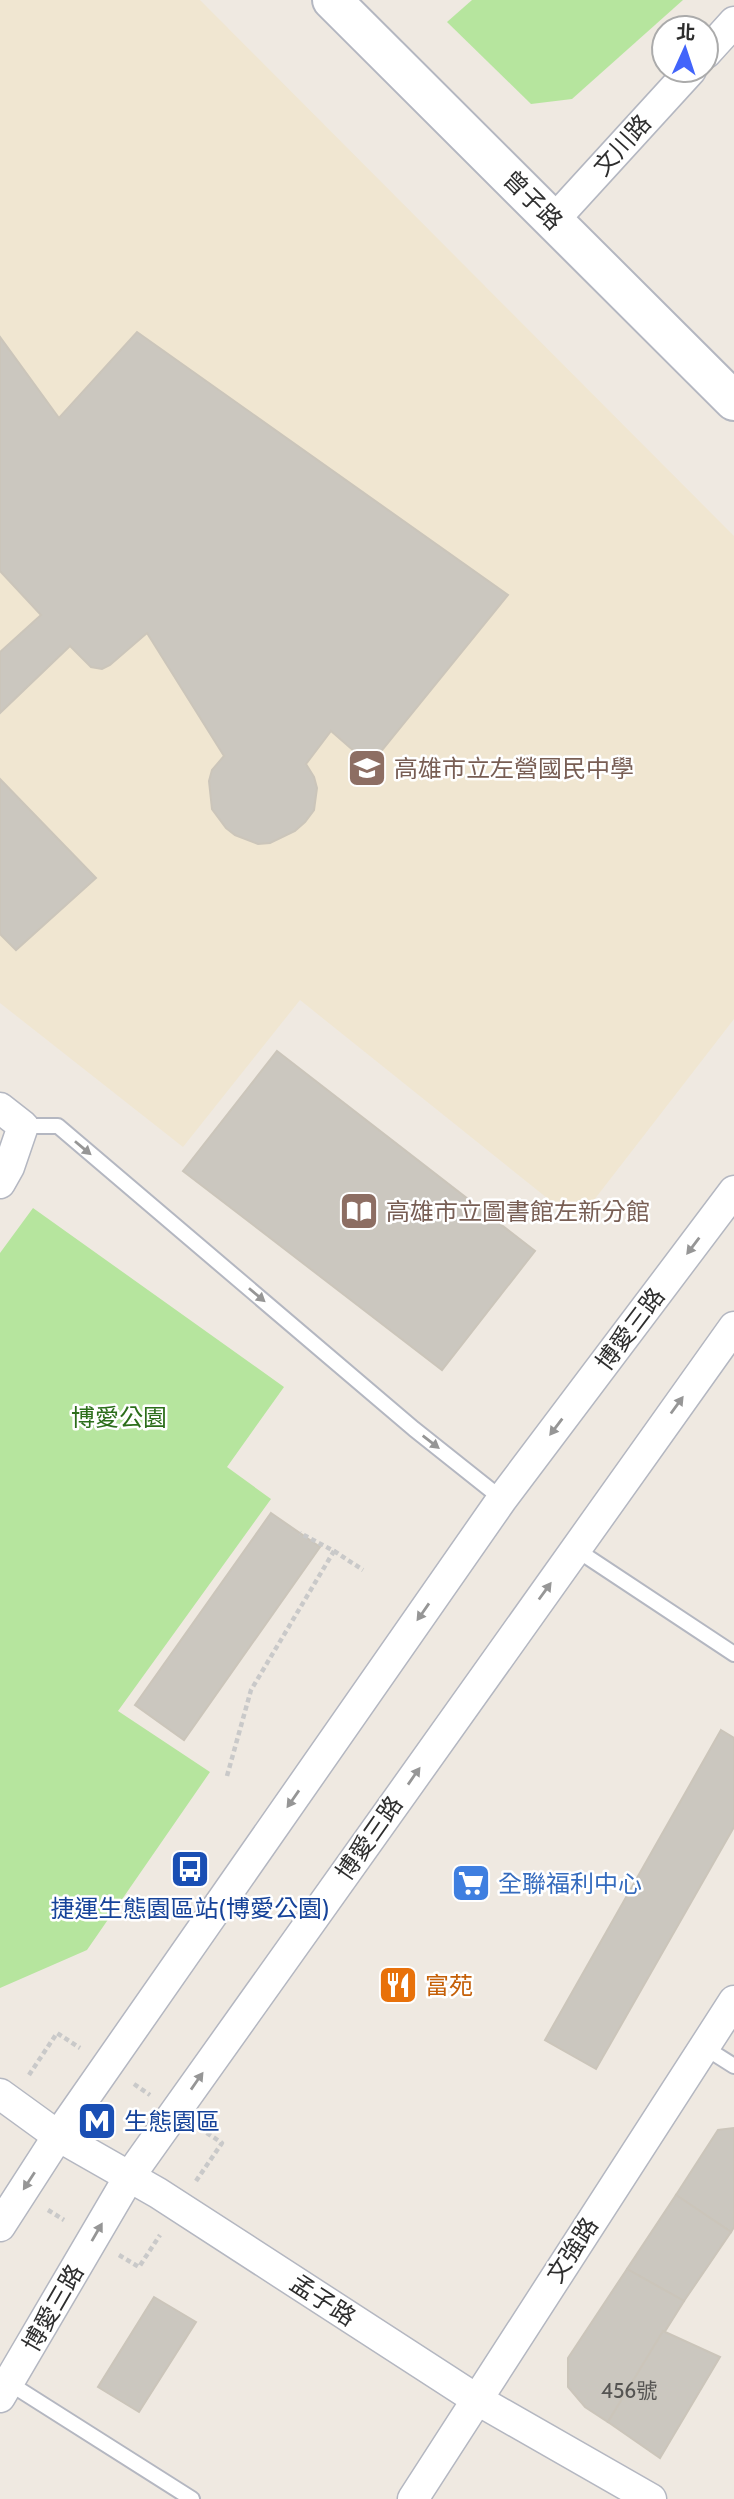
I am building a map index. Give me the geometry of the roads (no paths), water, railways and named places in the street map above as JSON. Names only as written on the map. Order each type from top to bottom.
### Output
[{"type":"street","name":"曾子路","points":[[332,0],[734,401]]},
{"type":"street","points":[[720,38],[734,22]]},
{"type":"street","name":"文川路","points":[[554,220],[678,84]]},
{"type":"street","points":[[0,1183],[9,1167],[12,1117]]},
{"type":"street","name":"博愛三路","points":[[0,2226],[58,2136],[502,1499],[734,1191]]},
{"type":"street","name":"博愛三路","points":[[4,2390],[129,2177],[734,1327]]},
{"type":"street","name":"文強路","points":[[412,2499],[734,2001]]},
{"type":"street","name":"孟子路","points":[[0,2094],[58,2136],[158,2193],[476,2399],[651,2499]]},
{"type":"lane","points":[[12,1117],[58,1126],[414,1429],[502,1499]]},
{"type":"lane","points":[[575,1548],[734,1654]]},
{"type":"lane","points":[[704,2047],[734,2066]]},
{"type":"lane","points":[[4,2390],[192,2499]]},
{"type":"place","name":"高雄市立左營國民中學","points":[[367,768]]},
{"type":"place","name":"高雄市立圖書館左新分館","points":[[359,1211]]},
{"type":"place","name":"捷運生態園區站(博愛公園)","points":[[190,1869]]},
{"type":"place","name":"全聯福利中心","points":[[471,1883]]},
{"type":"place","name":"富苑","points":[[398,1985]]},
{"type":"place","name":"生態園區","points":[[97,2121]]},
{"type":"park label","name":"博愛公園","points":[[119,1417]]}]
